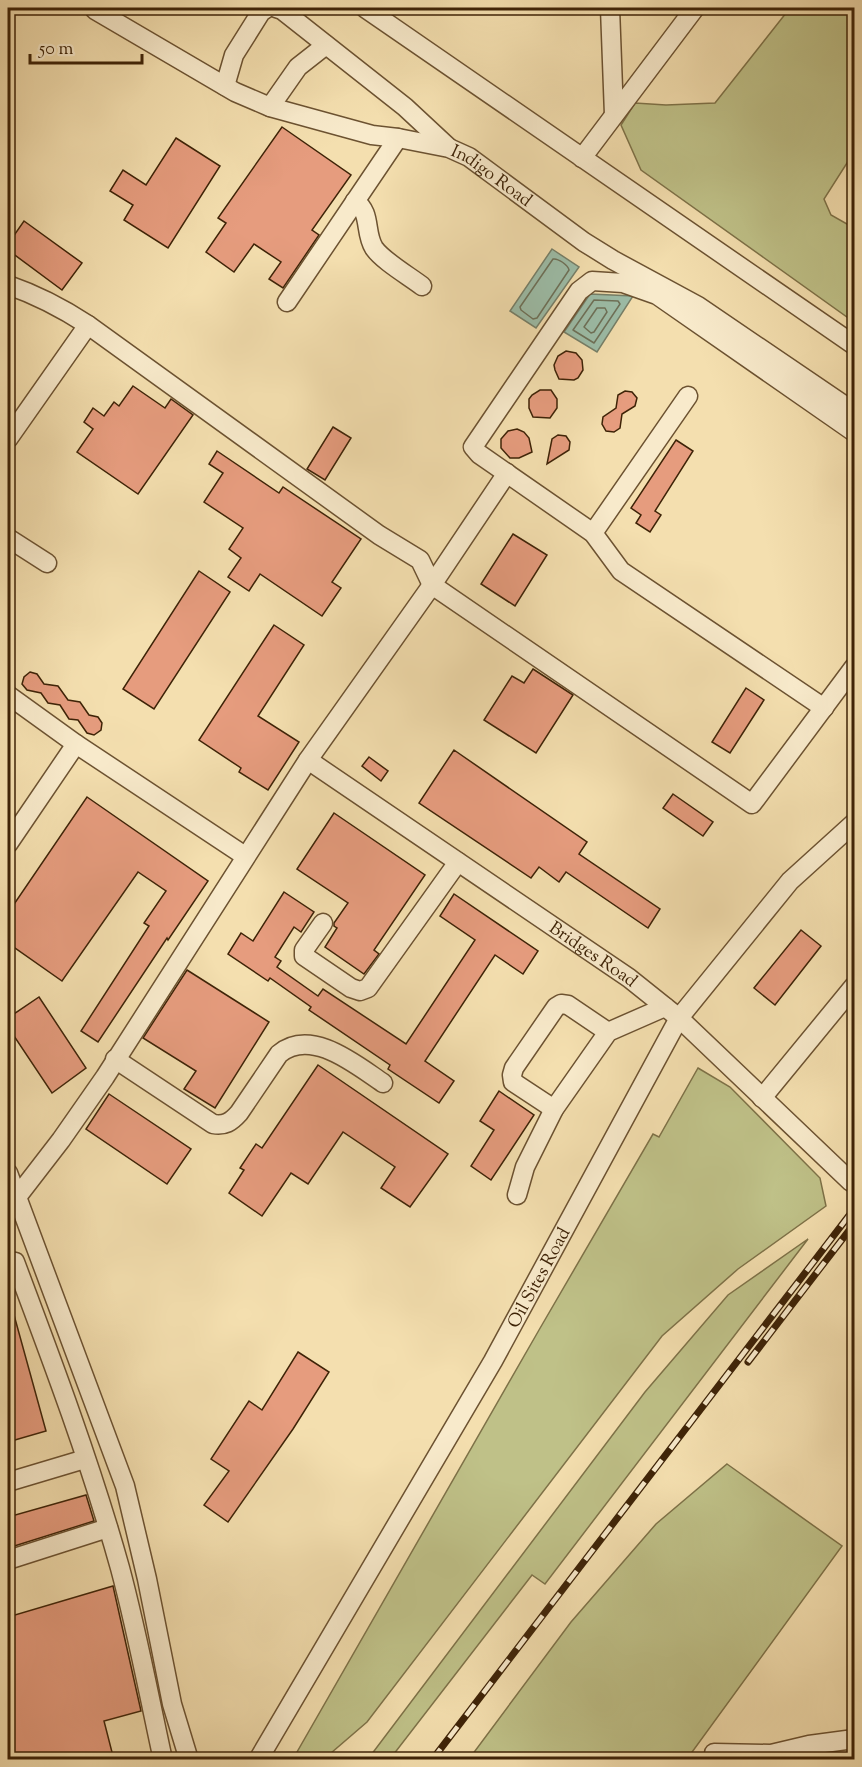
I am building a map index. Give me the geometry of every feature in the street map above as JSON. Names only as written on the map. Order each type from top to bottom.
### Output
[{"type":"street","points":[[225,86],[234,55],[261,12],[267,8]]},
{"type":"street","points":[[276,8],[282,10],[405,107],[449,148]]},
{"type":"street","points":[[610,8],[614,116]]},
{"type":"street","points":[[582,158],[695,8]]},
{"type":"street","points":[[371,9],[582,158],[855,345]]},
{"type":"street","name":"Indigo Road","points":[[95,10],[225,86],[270,107],[372,135],[449,148],[469,157],[561,226],[613,260],[698,306],[855,412]]},
{"type":"street","points":[[270,107],[298,67],[326,45]]},
{"type":"street","points":[[287,302],[398,138]]},
{"type":"street","points":[[355,201],[362,206],[366,214],[369,236],[374,248],[422,286]]},
{"type":"street","points":[[824,708],[621,571],[593,533],[479,454],[473,447],[579,291],[592,281],[623,283],[657,295],[855,432]]},
{"type":"street","points":[[8,285],[35,294],[66,310],[88,325],[379,535],[420,560],[432,585],[752,804],[855,666]]},
{"type":"street","points":[[8,439],[88,325]]},
{"type":"street","points":[[593,533],[688,396]]},
{"type":"street","points":[[17,1197],[62,1140],[308,760],[432,585],[507,473]]},
{"type":"street","points":[[8,538],[47,563]]},
{"type":"street","points":[[8,695],[76,744],[245,856]]},
{"type":"street","points":[[8,844],[76,744]]},
{"type":"street","name":"Bridges Road","points":[[308,760],[629,978],[672,1013],[850,1182]]},
{"type":"street","name":"Oil Sites Road","points":[[258,1760],[493,1361],[672,1013],[790,881],[855,823]]},
{"type":"street","points":[[323,923],[304,950],[304,956],[360,992],[368,988],[458,862]]},
{"type":"street","points":[[762,1098],[855,986]]},
{"type":"street","points":[[554,1109],[513,1082],[512,1075],[514,1068],[556,1007],[561,1004],[568,1005],[608,1032]]},
{"type":"street","points":[[516,1195],[525,1167],[554,1109],[608,1032],[672,1013]]},
{"type":"street","points":[[115,1059],[213,1124],[223,1125],[232,1121],[239,1113],[279,1054],[287,1047],[296,1045],[332,1050],[383,1083]]},
{"type":"street","points":[[8,1173],[125,1486],[147,1579],[172,1704],[189,1760]]},
{"type":"street","points":[[8,1261],[15,1262],[61,1384],[108,1528],[121,1572],[163,1760]]},
{"type":"street","points":[[8,1482],[85,1459]]},
{"type":"street","points":[[8,1560],[108,1528]]},
{"type":"street","points":[[714,1753],[771,1754],[809,1745],[855,1740]]},
{"type":"green space","points":[[790,8],[854,8],[854,152],[824,199],[831,215],[854,228],[854,322],[641,170],[621,125],[635,103],[666,105],[715,103]]},
{"type":"green space","points":[[698,1068],[730,1087],[820,1178],[826,1206],[738,1269],[662,1336],[367,1722],[324,1759],[293,1759],[653,1134],[659,1137]]},
{"type":"green space","points":[[808,1239],[545,1584],[532,1575],[390,1759],[368,1759],[645,1392],[728,1295]]},
{"type":"green space","points":[[727,1464],[842,1546],[687,1759],[469,1759],[571,1622],[656,1524]]},
{"type":"water","points":[[552,249],[579,267],[536,328],[510,311]]},
{"type":"water","points":[[590,294],[633,296],[597,352],[564,332]]},
{"type":"building","points":[[282,127],[351,175],[312,230],[319,235],[283,288],[269,279],[281,262],[254,244],[234,272],[206,252],[226,223],[218,218]]},
{"type":"building","points":[[176,138],[220,166],[168,248],[124,220],[133,205],[110,191],[123,170],[146,185]]},
{"type":"building","points":[[24,221],[82,263],[62,290],[8,250],[8,244]]},
{"type":"building","points":[[566,351],[576,353],[582,360],[583,370],[574,380],[559,379],[555,370],[554,365],[558,356]]},
{"type":"building","points":[[133,386],[165,408],[171,399],[193,415],[138,494],[77,452],[93,429],[84,422],[93,408],[104,416],[114,402],[119,406]]},
{"type":"building","points":[[540,390],[551,390],[557,399],[557,408],[550,418],[533,417],[529,408],[529,399]]},
{"type":"building","points":[[625,391],[632,392],[637,398],[635,406],[622,414],[620,428],[614,432],[606,431],[602,424],[603,417],[616,408],[618,395]]},
{"type":"building","points":[[333,427],[351,438],[325,480],[307,469]]},
{"type":"building","points":[[517,429],[529,438],[532,452],[519,458],[510,458],[501,448],[501,439],[508,431]]},
{"type":"building","points":[[558,435],[566,436],[570,442],[569,450],[547,464],[552,439]]},
{"type":"building","points":[[676,440],[693,451],[655,511],[661,515],[650,532],[636,523],[641,515],[631,508]]},
{"type":"building","points":[[217,451],[279,493],[283,487],[361,539],[332,582],[341,588],[322,616],[260,574],[249,591],[228,577],[241,558],[229,549],[243,528],[204,502],[223,473],[209,464]]},
{"type":"building","points":[[513,534],[547,555],[515,606],[481,584]]},
{"type":"building","points":[[199,571],[230,592],[154,709],[123,689]]},
{"type":"building","points":[[274,625],[304,645],[258,716],[299,742],[268,790],[239,772],[241,768],[199,740]]},
{"type":"building","points":[[533,669],[573,695],[536,753],[484,720],[512,676],[524,683]]},
{"type":"building","points":[[30,672],[37,674],[44,684],[58,686],[68,700],[80,702],[89,715],[98,717],[102,723],[101,730],[94,735],[87,733],[78,720],[69,719],[60,705],[48,703],[41,693],[27,690],[22,684],[24,677]]},
{"type":"building","points":[[746,688],[764,700],[730,753],[712,742]]},
{"type":"building","points":[[454,750],[587,842],[579,854],[660,909],[648,928],[566,872],[559,882],[539,867],[531,878],[419,803]]},
{"type":"building","points":[[369,757],[388,771],[381,781],[362,766]]},
{"type":"building","points":[[673,794],[713,822],[703,836],[663,808]]},
{"type":"building","points":[[87,797],[208,881],[98,1042],[81,1031],[149,926],[144,923],[166,891],[138,872],[62,981],[8,943],[8,913]]},
{"type":"building","points":[[334,813],[425,875],[374,950],[379,954],[364,974],[325,947],[337,928],[334,923],[348,903],[297,869]]},
{"type":"building","points":[[284,892],[314,912],[301,932],[294,927],[275,957],[281,961],[277,967],[318,996],[323,989],[406,1044],[475,940],[440,916],[454,894],[538,951],[523,974],[495,955],[425,1061],[454,1081],[439,1103],[388,1069],[390,1065],[309,1010],[311,1007],[270,978],[268,981],[228,954],[241,933],[253,941]]},
{"type":"building","points":[[801,930],[821,946],[775,1005],[754,988]]},
{"type":"building","points":[[187,970],[269,1022],[215,1108],[184,1089],[196,1071],[143,1038]]},
{"type":"building","points":[[39,997],[86,1068],[52,1093],[8,1027],[8,1018]]},
{"type":"building","points":[[318,1065],[448,1154],[410,1207],[381,1188],[395,1167],[343,1132],[308,1184],[291,1173],[262,1216],[229,1193],[244,1170],[240,1168],[256,1144],[262,1148]]},
{"type":"building","points":[[499,1091],[534,1115],[491,1180],[471,1166],[494,1130],[480,1121]]},
{"type":"building","points":[[109,1094],[191,1149],[167,1184],[86,1129]]},
{"type":"building","points":[[8,1304],[11,1304],[46,1431],[8,1442]]},
{"type":"building","points":[[298,1352],[329,1372],[293,1429],[228,1522],[204,1505],[229,1471],[211,1459],[249,1401],[262,1410]]},
{"type":"building","points":[[86,1495],[94,1521],[8,1548],[8,1517]]},
{"type":"building","points":[[113,1586],[141,1711],[104,1721],[114,1760],[8,1760],[8,1617]]},
{"type":"railway","points":[[432,1760],[854,1209]]},
{"type":"railway","points":[[748,1362],[854,1224]]}]
